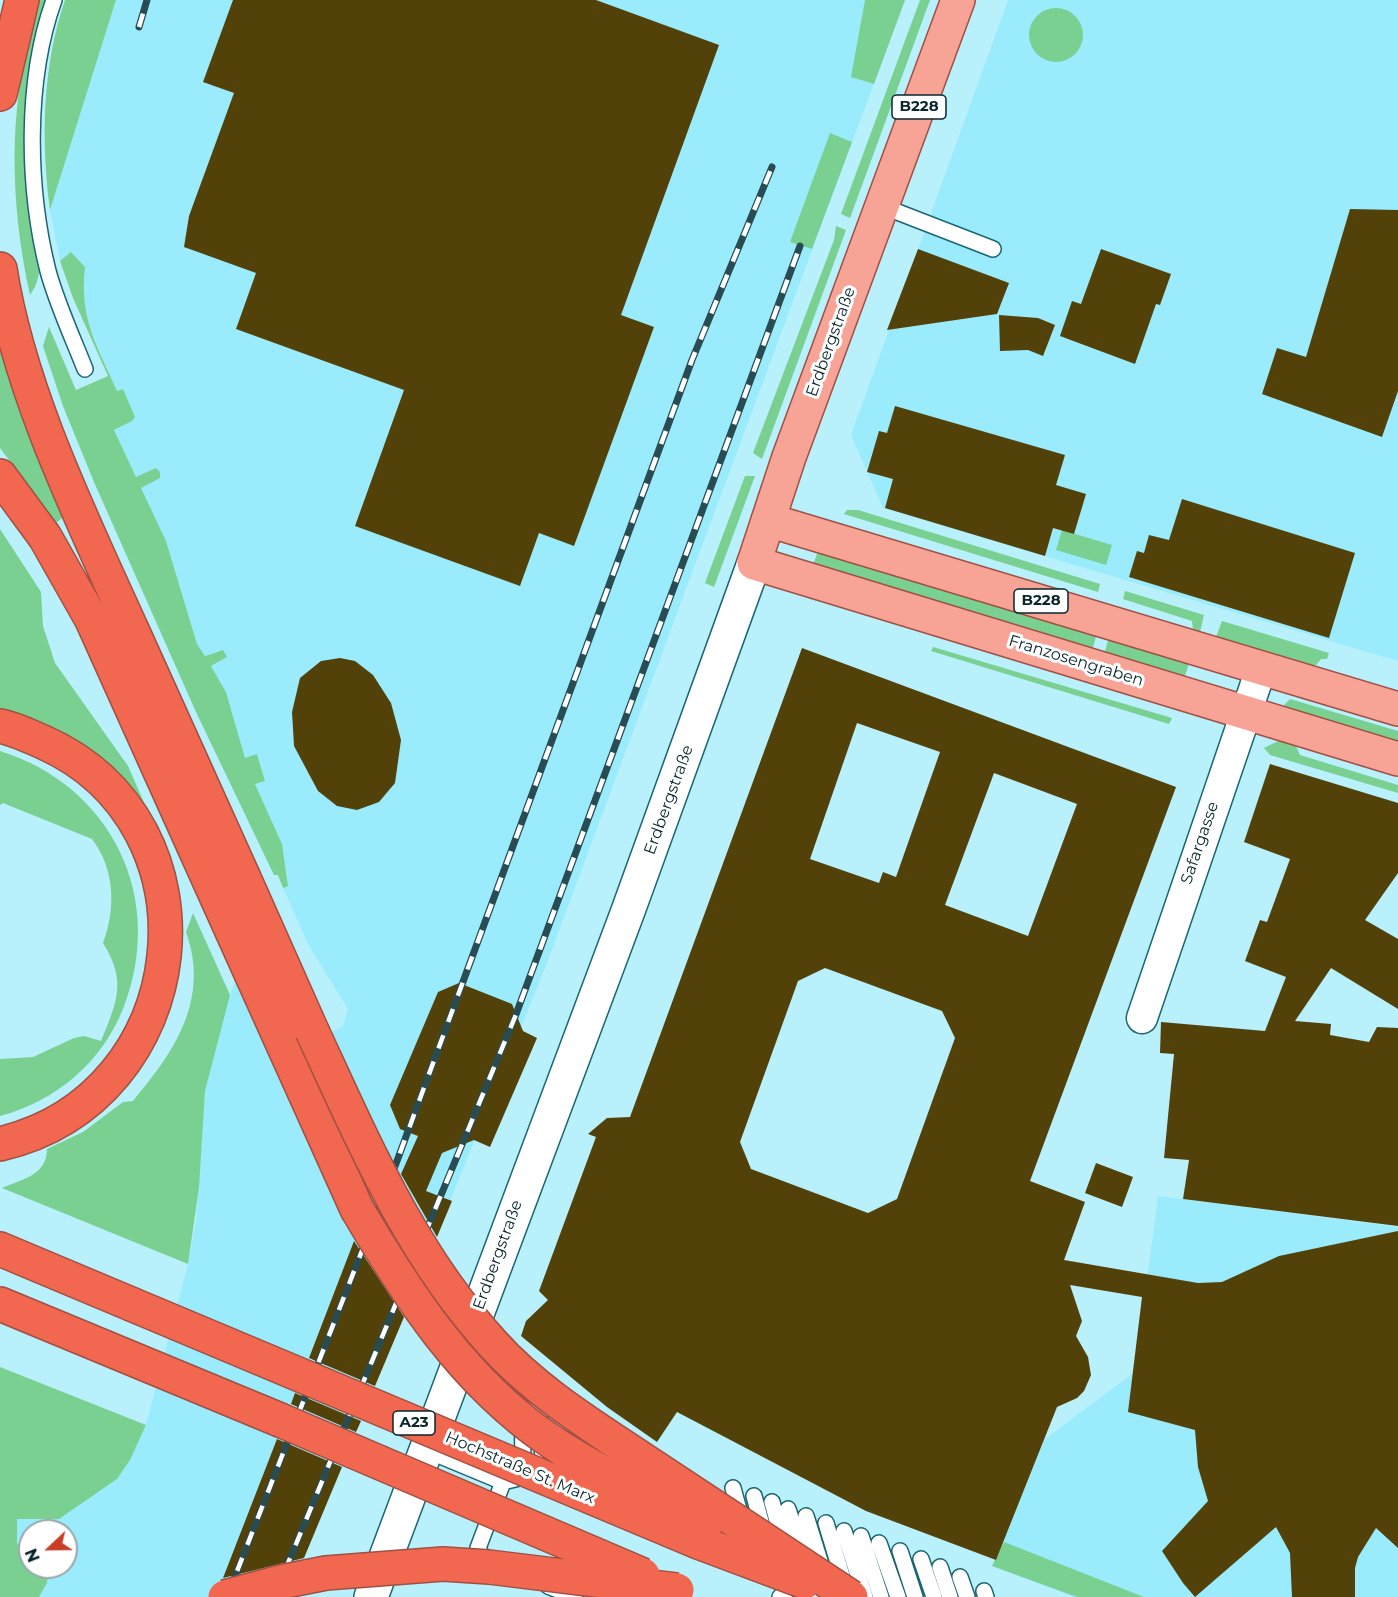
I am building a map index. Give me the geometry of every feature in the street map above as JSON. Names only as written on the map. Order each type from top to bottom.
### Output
[{"type":"highway","points":[[0,19],[6,0]]},
{"type":"highway","points":[[0,94],[22,0]]},
{"type":"highway","points":[[0,269],[16,347],[38,408],[99,557],[374,1166],[403,1221],[431,1265],[493,1344],[522,1374],[578,1416],[849,1597]]},
{"type":"highway","points":[[0,476],[45,537],[92,620],[357,1209],[398,1278],[429,1322],[465,1365],[502,1403],[549,1440],[604,1473],[849,1597]]},
{"type":"highway","points":[[0,726],[30,736],[76,760],[118,798],[146,846],[156,870],[166,930],[158,994],[143,1032],[124,1065],[106,1087],[63,1120],[39,1132],[0,1144]]},
{"type":"highway","name":"Hochstraße St. Marx","points":[[0,1249],[698,1542],[849,1597]]},
{"type":"highway","points":[[0,1304],[112,1349],[686,1593]]},
{"type":"highway","points":[[225,1597],[326,1573],[443,1564],[686,1593]]},
{"type":"main road","name":"Erdbergstraße","points":[[753,563],[958,0]]},
{"type":"main road","name":"B228","points":[[768,520],[1398,709]]},
{"type":"main road","name":"Franzosengraben","points":[[753,563],[1398,759]]},
{"type":"street","name":"Erdbergstraße","points":[[372,1597],[628,911],[753,563]]},
{"type":"street","name":"Safargasse","points":[[1142,1018],[1261,669]]},
{"type":"lane","points":[[0,42],[11,0]]},
{"type":"lane","points":[[54,0],[40,46],[35,84],[34,173],[48,269],[58,302],[85,369]]},
{"type":"lane","points":[[882,206],[993,249]]},
{"type":"lane","points":[[522,1360],[523,1476]]},
{"type":"lane","points":[[536,1372],[545,1486]]},
{"type":"lane","points":[[551,1385],[566,1495]]},
{"type":"lane","points":[[568,1399],[585,1503]]},
{"type":"lane","points":[[584,1412],[604,1511]]},
{"type":"lane","points":[[602,1424],[624,1520]]},
{"type":"lane","points":[[621,1435],[644,1528]]},
{"type":"lane","points":[[639,1447],[662,1536]]},
{"type":"lane","points":[[426,1450],[503,1482],[523,1476],[761,1578],[792,1594]]},
{"type":"lane","points":[[657,1458],[681,1544]]},
{"type":"lane","points":[[674,1467],[702,1553]]},
{"type":"lane","points":[[692,1474],[722,1562]]},
{"type":"lane","points":[[503,1482],[478,1548],[484,1560],[575,1597]]},
{"type":"lane","points":[[713,1487],[741,1570]]},
{"type":"lane","points":[[733,1488],[761,1578]]},
{"type":"lane","points":[[754,1496],[792,1594]]},
{"type":"lane","points":[[772,1502],[792,1594]]},
{"type":"lane","points":[[788,1509],[817,1597]]},
{"type":"lane","points":[[806,1516],[831,1597]]},
{"type":"lane","points":[[826,1523],[849,1597]]},
{"type":"lane","points":[[844,1531],[865,1597]]},
{"type":"lane","points":[[861,1536],[881,1597]]},
{"type":"lane","points":[[879,1543],[898,1597]]},
{"type":"lane","points":[[900,1551],[915,1597]]},
{"type":"lane","points":[[921,1559],[934,1597]]},
{"type":"lane","points":[[940,1567],[950,1597]]},
{"type":"lane","points":[[960,1577],[967,1597]]},
{"type":"shaded area","points":[[116,0],[905,0],[544,971],[288,1597],[39,1597],[47,1579],[78,1579],[78,1519],[59,1519],[117,1479],[130,1460],[146,1425],[188,1264],[196,1221],[205,1091],[209,1072],[230,995],[251,939],[299,1046],[343,1027],[348,1009],[309,946],[283,888],[288,885],[282,844],[255,784],[265,780],[258,755],[245,758],[226,692],[211,666],[227,657],[220,650],[205,656],[197,644],[166,541],[140,487],[160,478],[156,468],[136,477],[114,430],[132,421],[123,389],[117,391],[85,317],[83,287],[85,267],[72,252],[60,261],[50,210]]},
{"type":"shaded area","points":[[1008,0],[1398,0],[1398,661],[883,508],[851,435]]},
{"type":"shaded area","points":[[1158,1196],[1398,1227],[1398,1597],[1074,1597],[992,1566],[1045,1439],[1135,1372]]},
{"type":"shaded area","points":[[18,1519],[18,1544],[17,1544]]},
{"type":"green space","points":[[37,0],[45,0],[32,54],[25,136],[29,191],[39,258],[38,277],[30,295],[17,212],[15,155],[18,100]]},
{"type":"green space","points":[[65,0],[116,0],[50,210],[45,158],[46,104],[52,51]]},
{"type":"green space","points":[[865,0],[905,0],[874,84],[851,77]]},
{"type":"green space","points":[[920,0],[930,0],[850,218],[841,214]]},
{"type":"green space","points":[[1051,8],[1061,8],[1071,12],[1079,20],[1083,35],[1079,50],[1071,58],[1061,62],[1051,62],[1041,58],[1033,50],[1029,40],[1029,30],[1033,20],[1041,12]]},
{"type":"green space","points":[[830,133],[852,142],[812,249],[790,242]]},
{"type":"green space","points":[[836,226],[846,230],[762,459],[753,453],[834,240]]},
{"type":"green space","points":[[71,252],[85,267],[85,302],[91,331],[117,391],[123,389],[135,417],[132,421],[114,430],[136,477],[156,468],[160,472],[160,478],[141,488],[166,541],[197,644],[205,656],[223,650],[227,657],[211,666],[226,692],[245,758],[257,754],[265,781],[255,784],[282,844],[288,886],[283,888],[278,875],[274,875],[196,712],[94,482],[63,406],[43,346],[49,327],[76,390],[108,376],[73,298],[60,261]]},
{"type":"green space","points":[[0,336],[68,522],[62,518],[56,523],[0,448]]},
{"type":"green space","points":[[745,476],[755,476],[714,587],[705,583]]},
{"type":"green space","points":[[847,510],[858,510],[1100,584],[1098,592],[844,514]]},
{"type":"green space","points":[[0,529],[41,592],[43,626],[55,663],[128,766],[157,832],[0,712]]},
{"type":"green space","points":[[1062,530],[1112,545],[1106,565],[1056,550]]},
{"type":"green space","points":[[819,548],[1097,633],[1092,651],[812,568]]},
{"type":"green space","points":[[1125,591],[1204,615],[1200,632],[1193,629],[1192,621],[1123,599]]},
{"type":"green space","points":[[1222,621],[1329,653],[1327,659],[1321,659],[1316,665],[1311,665],[1216,637]]},
{"type":"green space","points":[[1109,637],[1190,660],[1184,679],[1104,655]]},
{"type":"green space","points":[[933,647],[1172,718],[1169,724],[931,651]]},
{"type":"green space","points":[[1290,699],[1398,731],[1398,743],[1288,709],[1284,705]]},
{"type":"green space","points":[[1280,740],[1294,742],[1300,755],[1398,785],[1398,793],[1270,755],[1264,748]]},
{"type":"green space","points":[[0,751],[39,768],[73,791],[100,819],[120,852],[133,888],[138,927],[135,968],[123,1009],[102,1046],[89,1063],[58,1090],[40,1101],[0,1116],[0,1059],[33,1057],[74,1038],[84,1036],[101,1041],[115,1003],[117,980],[115,969],[103,943],[110,917],[111,889],[100,851],[92,839],[3,803],[0,805]]},
{"type":"green space","points":[[193,913],[230,995],[205,1091],[199,1187],[188,1264],[2,1188],[25,1179],[38,1170],[46,1158],[47,1149],[83,1132],[123,1102],[133,1101],[162,1063],[175,1043],[191,1002],[194,980],[192,956],[186,932]]},
{"type":"green space","points":[[0,1367],[146,1425],[130,1460],[117,1479],[59,1519],[17,1519],[18,1579],[47,1579],[47,1583],[39,1597],[0,1597]]},
{"type":"green space","points":[[1004,1542],[1144,1597],[1077,1597],[992,1566]]},
{"type":"building","points":[[233,0],[596,0],[719,45],[621,315],[654,327],[574,546],[539,533],[520,586],[355,526],[404,390],[236,329],[256,273],[184,247],[189,216],[234,93],[203,82]]},
{"type":"building","points":[[1350,209],[1398,210],[1398,391],[1382,437],[1262,394],[1277,348],[1306,357]]},
{"type":"building","points":[[918,249],[1009,283],[997,314],[887,330]]},
{"type":"building","points":[[1101,249],[1171,274],[1160,305],[1156,304],[1135,364],[1060,336],[1072,301],[1081,304]]},
{"type":"building","points":[[999,315],[1038,318],[1055,325],[1043,356],[1028,350],[1000,351]]},
{"type":"building","points":[[895,406],[1065,455],[1056,485],[1086,494],[1074,534],[1053,528],[1045,556],[885,508],[893,479],[867,472],[879,431],[887,433]]},
{"type":"building","points":[[1182,499],[1355,553],[1329,638],[1129,577],[1137,551],[1144,553],[1149,535],[1169,540]]},
{"type":"building","points":[[802,648],[1176,787],[1030,1181],[1085,1202],[1064,1260],[1198,1283],[1222,1282],[1279,1256],[1398,1231],[1398,1548],[1376,1528],[1358,1557],[1355,1568],[1355,1597],[1292,1597],[1290,1553],[1276,1527],[1195,1597],[1162,1551],[1208,1501],[1198,1467],[1195,1430],[1128,1412],[1142,1297],[1070,1285],[1082,1321],[1076,1336],[1088,1357],[1091,1375],[1084,1391],[1077,1398],[1057,1407],[996,1560],[866,1511],[677,1412],[657,1442],[607,1407],[521,1336],[526,1321],[548,1300],[539,1291],[596,1137],[588,1134],[607,1118],[630,1117]],"holes":[[[857,723],[940,752],[896,877],[883,872],[879,883],[810,859]],[[994,773],[1077,804],[1028,936],[945,905]],[[825,968],[942,1011],[955,1038],[897,1199],[868,1213],[751,1169],[740,1142],[798,981]]]},
{"type":"building","points":[[340,658],[355,661],[373,675],[391,703],[401,740],[395,783],[379,802],[357,810],[337,806],[318,791],[294,746],[292,712],[300,678],[321,661]]},
{"type":"building","points":[[1270,764],[1398,803],[1398,873],[1365,920],[1398,939],[1398,1009],[1331,968],[1295,1021],[1331,1024],[1330,1035],[1369,1042],[1377,1027],[1398,1028],[1398,1226],[1183,1199],[1189,1160],[1164,1158],[1174,1054],[1160,1053],[1161,1022],[1265,1031],[1286,977],[1245,961],[1260,920],[1267,922],[1290,859],[1244,842]]},
{"type":"building","points":[[459,983],[512,1004],[523,1031],[537,1038],[490,1147],[474,1140],[442,1153],[426,1191],[452,1201],[437,1237],[401,1174],[418,1136],[400,1129],[390,1105],[438,992]]},
{"type":"building","points":[[1096,1163],[1133,1177],[1122,1207],[1085,1193]]},
{"type":"building","points":[[354,1241],[404,1317],[375,1386],[309,1358]]},
{"type":"building","points":[[295,1393],[361,1421],[356,1432],[291,1404]]},
{"type":"building","points":[[277,1439],[342,1467],[304,1558],[223,1578]]},
{"type":"railway","points":[[139,27],[147,0]]},
{"type":"railway","points":[[227,1597],[397,1161],[692,360],[772,167]]},
{"type":"railway","points":[[274,1597],[515,1017],[800,246]]}]
